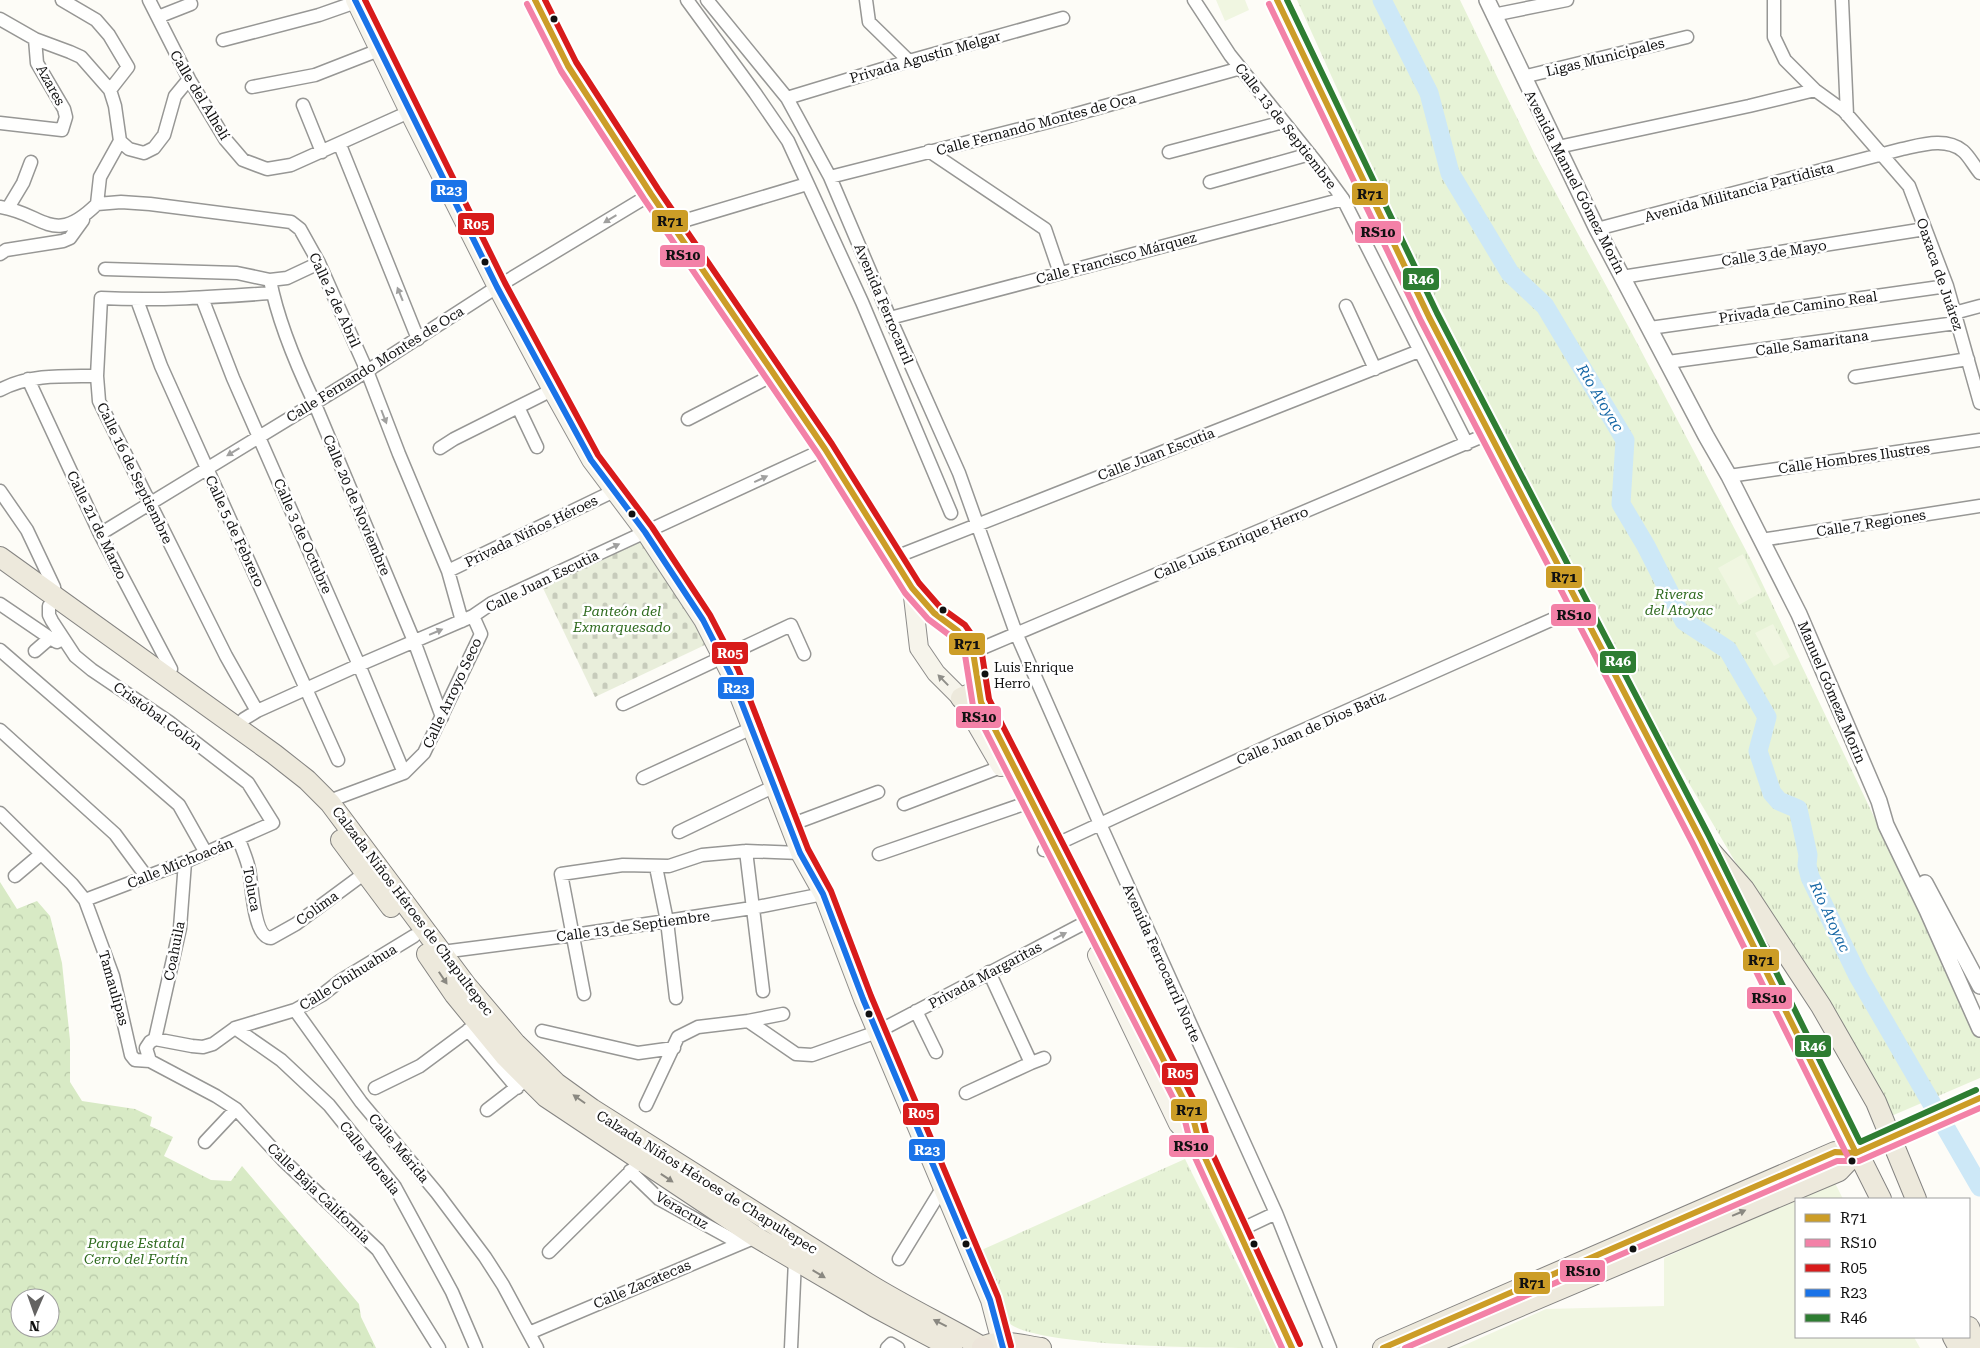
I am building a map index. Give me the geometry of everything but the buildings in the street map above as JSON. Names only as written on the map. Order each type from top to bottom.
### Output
[{"type":"main road","points":[[535,0],[568,66],[652,194],[825,449],[912,588],[934,612],[958,631],[972,652],[970,694],[1001,767],[1021,804],[1050,848]]},
{"type":"main road","points":[[1277,0],[1429,317],[1578,608],[1865,1149],[1881,1198]]},
{"type":"main road","points":[[356,1],[497,288],[591,460],[645,532],[703,620],[722,656],[800,853],[823,894],[877,1032],[990,1300],[990,1347],[1041,1348]]},
{"type":"main road","name":"Calzada Niños Héroes de Chapultepec","points":[[0,557],[52,601],[269,763],[299,788],[321,811],[365,873],[414,936],[455,995],[473,1027],[505,1056],[522,1083],[546,1097],[636,1166],[748,1240],[795,1260],[875,1307],[952,1348]]},
{"type":"main road","name":"Calzada Niños Héroes de Chapultepec","points":[[0,571],[52,601],[236,727],[307,780],[330,803],[466,985],[516,1044],[556,1084],[592,1109],[894,1300],[990,1347]]},
{"type":"main road","points":[[912,588],[919,648],[936,673],[980,702],[1087,921],[1178,1124],[1202,1149],[1292,1348]]},
{"type":"main road","points":[[1701,840],[1744,889],[1821,1006],[1876,1102],[1916,1198]]},
{"type":"main road","points":[[1383,1348],[1496,1308],[1698,1221],[1835,1152],[1865,1149],[1980,1098]]},
{"type":"main road","points":[[1421,1348],[1496,1308]]},
{"type":"main road","points":[[1970,1330],[1977,1348]]},
{"type":"street","points":[[62,0],[96,20],[109,35],[128,67],[110,90]]},
{"type":"street","name":"Calle del Alhelí","points":[[149,0],[189,79],[224,139],[243,160],[267,169],[291,165],[409,112]]},
{"type":"street","points":[[687,0],[788,141],[862,302],[951,514]]},
{"type":"street","name":"Avenida Ferrocarril","points":[[707,0],[787,98],[830,177],[958,473],[1016,633]]},
{"type":"street","points":[[866,0],[869,22],[909,60]]},
{"type":"street","name":"Calle 13 de Septiembre","points":[[1194,0],[1241,68],[1310,154],[1342,199],[1467,444]]},
{"type":"street","name":"Avenida Manuel Gómez Morín","points":[[1487,0],[1597,229],[1668,362]]},
{"type":"street","points":[[1493,15],[1567,0]]},
{"type":"street","name":"Oaxaca de Juárez","points":[[1774,0],[1774,36],[1785,60],[1815,90],[1846,115],[1909,186],[1946,286],[1980,403]]},
{"type":"street","points":[[1842,0],[1846,115]]},
{"type":"street","points":[[223,40],[319,15],[356,1]]},
{"type":"street","points":[[158,18],[191,4]]},
{"type":"street","name":"Privada Agustín Melgar","points":[[787,98],[909,60],[1064,18]]},
{"type":"street","points":[[0,19],[34,39],[80,57],[110,90],[115,106],[120,141],[100,177],[97,204],[85,216],[70,238],[63,242],[6,250],[0,254]]},
{"type":"street","name":"Ligas Municipales","points":[[1523,77],[1687,37]]},
{"type":"street","name":"Azares","points":[[0,124],[62,130],[66,118],[64,109],[37,63],[34,39]]},
{"type":"street","points":[[252,87],[315,75],[379,50]]},
{"type":"street","name":"Calle Fernando Montes de Oca","points":[[830,177],[1044,123],[1241,68]]},
{"type":"street","points":[[120,141],[129,149],[144,153],[154,148],[164,135],[175,96],[189,79]]},
{"type":"street","points":[[1558,147],[1815,90]]},
{"type":"street","points":[[303,105],[322,152]]},
{"type":"street","points":[[1170,152],[1284,122]]},
{"type":"street","name":"Avenida Militancia Partidista","points":[[1597,229],[1909,147],[1948,143],[1963,151],[1980,173]]},
{"type":"street","points":[[340,144],[418,339]]},
{"type":"street","points":[[929,151],[1045,229],[1060,272]]},
{"type":"street","points":[[1210,182],[1310,154]]},
{"type":"street","points":[[31,162],[23,183],[4,208],[40,222],[60,226],[69,225],[85,216]]},
{"type":"street","points":[[673,224],[808,184]]},
{"type":"street","name":"Calle Fernando Montes de Oca","points":[[100,534],[652,194]]},
{"type":"street","name":"Calle Francisco Márquez","points":[[890,318],[1342,199]]},
{"type":"street","name":"Calle 2 de Abril","points":[[97,204],[121,202],[150,204],[291,222],[300,229],[320,263],[367,371],[398,454],[468,618]]},
{"type":"street","name":"Calle 3 de Mayo","points":[[1622,277],[1925,229]]},
{"type":"street","points":[[105,269],[237,273],[270,280],[287,278],[320,263]]},
{"type":"street","name":"Calle 20 de Noviembre","points":[[270,280],[272,293],[297,366],[314,402],[414,641],[442,717]]},
{"type":"street","name":"Privada de Camino Real","points":[[1650,328],[1946,286]]},
{"type":"street","name":"Calle 16 de Septiembre","points":[[257,711],[226,656],[148,503],[99,401],[97,376],[101,298],[137,300],[272,293]]},
{"type":"street","name":"Calle 3 de Octubre","points":[[202,298],[233,378],[359,665],[404,773]]},
{"type":"street","name":"Calle 5 de Febrero","points":[[137,300],[161,366],[205,468],[338,760]]},
{"type":"street","points":[[1346,306],[1375,369]]},
{"type":"street","name":"Calle Samaritana","points":[[1668,362],[1955,318],[1980,306]]},
{"type":"street","name":"Calle Juan Escutia","points":[[893,558],[1419,351]]},
{"type":"street","points":[[1855,377],[1968,359]]},
{"type":"street","name":"Manuel Gómeza Morin","points":[[1668,362],[1729,476],[1799,614],[1880,801],[1886,825],[1927,910],[1980,1029]]},
{"type":"street","points":[[688,419],[775,374]]},
{"type":"street","points":[[0,390],[28,379],[61,376],[97,376]]},
{"type":"street","name":"Calle 21 de Marzo","points":[[28,379],[100,534],[171,669]]},
{"type":"street","points":[[440,448],[454,439],[552,390]]},
{"type":"street","points":[[518,407],[538,447]]},
{"type":"street","name":"Calle Luis Enrique Herro","points":[[972,652],[1490,433]]},
{"type":"street","name":"Calle Hombres Ilustres","points":[[1729,476],[1980,440]]},
{"type":"street","name":"Calle Juan Escutia","points":[[257,711],[468,618],[492,602],[825,449]]},
{"type":"street","name":"Cristóbal Colón","points":[[0,491],[27,530],[54,587],[49,615],[75,656],[92,670],[169,722],[248,784],[273,823]]},
{"type":"street","name":"Privada Niños Héroes","points":[[448,572],[614,491]]},
{"type":"street","name":"Calle 7 Regiones","points":[[1761,540],[1980,506]]},
{"type":"street","points":[[0,604],[75,656]]},
{"type":"street","name":"Calle Juan de Dios Batiz","points":[[1050,848],[1286,738],[1578,608]]},
{"type":"street","name":"Calle Arroyo Seco","points":[[330,803],[337,798],[404,773],[424,753],[481,634],[468,618]]},
{"type":"street","points":[[622,704],[791,625],[804,654]]},
{"type":"street","name":"Avenida Ferrocarril Norte","points":[[1016,633],[1276,1213],[1330,1348]]},
{"type":"street","points":[[34,651],[50,638]]},
{"type":"street","points":[[0,650],[179,805],[206,853]]},
{"type":"street","points":[[236,727],[244,719],[257,711]]},
{"type":"street","points":[[643,778],[752,728]]},
{"type":"street","points":[[0,730],[116,834],[146,876]]},
{"type":"street","points":[[904,804],[1001,767]]},
{"type":"street","points":[[679,832],[775,786]]},
{"type":"street","points":[[790,825],[878,792]]},
{"type":"street","points":[[1880,801],[1980,986]]},
{"type":"street","points":[[879,854],[1021,804]]},
{"type":"street","points":[[0,813],[86,900]]},
{"type":"street","name":"Calle Michoacán","points":[[86,900],[185,862],[273,823]]},
{"type":"street","name":"Toluca","points":[[239,839],[249,868],[257,922],[263,935],[267,938]]},
{"type":"street","points":[[584,994],[561,874],[623,865],[669,866],[702,855],[746,851],[800,853]]},
{"type":"street","points":[[746,851],[763,991]]},
{"type":"street","points":[[15,876],[41,854]]},
{"type":"street","name":"Coahuila","points":[[155,1039],[180,928],[185,862]]},
{"type":"street","points":[[656,867],[667,921],[676,998]]},
{"type":"street","name":"Colima","points":[[267,938],[271,938],[296,924],[365,873]]},
{"type":"street","name":"Calle 13 de Septiembre","points":[[442,952],[667,921],[752,908],[823,894]]},
{"type":"street","name":"Tamaulipas","points":[[86,900],[113,976],[131,1055],[136,1060],[150,1061]]},
{"type":"street","name":"Privada Margaritas","points":[[748,1021],[796,1054],[812,1055],[877,1032],[1087,921]]},
{"type":"street","name":"Calle Chihuahua","points":[[155,1039],[203,1047],[214,1044],[235,1028],[295,1010],[414,936]]},
{"type":"street","points":[[989,972],[1031,1063]]},
{"type":"street","name":"Calle Mérida","points":[[295,1010],[361,1102],[437,1193],[503,1285],[537,1348]]},
{"type":"street","points":[[916,1011],[936,1052]]},
{"type":"street","points":[[646,1105],[678,1037],[698,1027],[748,1021],[783,1014]]},
{"type":"street","points":[[375,1088],[420,1066],[473,1027]]},
{"type":"street","name":"Calle Morelia","points":[[235,1028],[281,1060],[329,1105],[395,1187],[452,1292],[476,1348]]},
{"type":"street","points":[[542,1031],[638,1053],[674,1048]]},
{"type":"street","points":[[150,1061],[146,1048],[155,1039]]},
{"type":"street","points":[[966,1093],[1044,1058]]},
{"type":"street","name":"Calle Baja California","points":[[150,1061],[216,1096],[236,1110],[283,1160],[378,1250],[439,1348]]},
{"type":"street","points":[[488,1110],[522,1083]]},
{"type":"street","points":[[205,1142],[236,1110]]},
{"type":"street","points":[[549,1252],[636,1166]]},
{"type":"street","points":[[899,1259],[943,1187]]},
{"type":"street","points":[[1238,1231],[1276,1213]]},
{"type":"street","name":"Calle Zacatecas","points":[[529,1332],[748,1240]]},
{"type":"street","points":[[791,1348],[795,1260]]},
{"type":"green space","points":[[1216,0],[1245,0],[1249,10],[1225,21]]},
{"type":"green space","name":"Riveras del Atoyac","points":[[1297,0],[1460,0],[1534,153],[1627,324],[1752,562],[1980,1038],[1980,1078],[1889,1117],[1750,887],[1613,654],[1392,210]]},
{"type":"green space","name":"Panteón del Exmarquesado","points":[[638,537],[707,644],[595,697],[541,584]]},
{"type":"green space","points":[[1743,554],[1762,592],[1739,605],[1718,568]]},
{"type":"green space","points":[[1773,624],[1790,657],[1774,666],[1755,633]]},
{"type":"green space","name":"Parque Estatal Cerro del Fortín","points":[[0,882],[17,909],[37,901],[50,916],[62,963],[70,1040],[70,1082],[82,1101],[135,1109],[152,1117],[150,1126],[173,1137],[164,1156],[211,1180],[231,1181],[242,1166],[359,1304],[361,1317],[376,1348],[0,1348]]},
{"type":"green space","points":[[1185,1159],[1279,1348],[1180,1347],[1096,1342],[1059,1338],[1029,1332],[1010,1324],[994,1299],[977,1252]]},
{"type":"green space","points":[[1835,1183],[1842,1198],[1799,1198]]},
{"type":"green space","points":[[1795,1199],[1795,1338],[1915,1338],[1920,1348],[1458,1348],[1546,1309],[1664,1306],[1664,1258]]},
{"type":"waterway","name":"Río Atoyac","points":[[1382,0],[1429,93],[1450,173],[1510,273],[1545,306],[1625,440],[1621,504],[1646,546],[1684,621],[1728,650],[1767,717],[1758,751],[1772,793],[1779,801],[1798,809],[1808,855],[1807,865],[1810,877],[1858,976],[1980,1187]]},
{"type":"transit line","name":"R23","points":[[355,0],[497,287],[591,460],[645,532],[703,620],[730,673],[800,853],[823,894],[863,999],[990,1300],[1003,1348]]},
{"type":"transit line","name":"R05","points":[[365,0],[505,283],[598,455],[652,527],[710,615],[738,669],[808,849],[831,891],[871,996],[998,1297],[1011,1346]]},
{"type":"transit line","name":"R71","points":[[535,0],[568,66],[651,194],[825,449],[912,588],[934,613],[958,631],[973,652],[981,702],[1193,1118],[1201,1149],[1292,1348]]},
{"type":"transit line","name":"R05","points":[[545,0],[576,62],[658,189],[832,444],[919,583],[940,607],[965,625],[981,648],[989,699],[1201,1114],[1209,1146],[1300,1344]]},
{"type":"transit line","name":"R71","points":[[1277,0],[1429,317],[1701,840],[1856,1153]]},
{"type":"transit line","name":"R46","points":[[1287,0],[1437,313],[1709,836],[1860,1142],[1976,1090]]},
{"type":"transit line","name":"RS10","points":[[527,4],[561,71],[644,199],[818,454],[905,593],[928,619],[952,637],[965,655],[973,706],[1185,1121],[1193,1153],[1282,1348]]},
{"type":"transit line","name":"RS10","points":[[1269,4],[1421,321],[1693,844],[1848,1157]]},
{"type":"transit line","name":"R71","points":[[1383,1348],[1835,1152],[1856,1153],[1980,1098]]},
{"type":"transit line","name":"RS10","points":[[1405,1348],[1837,1161],[1859,1161],[1980,1108]]},
{"type":"place","name":"Luis Enrique Herro","points":[[985,674]]}]
